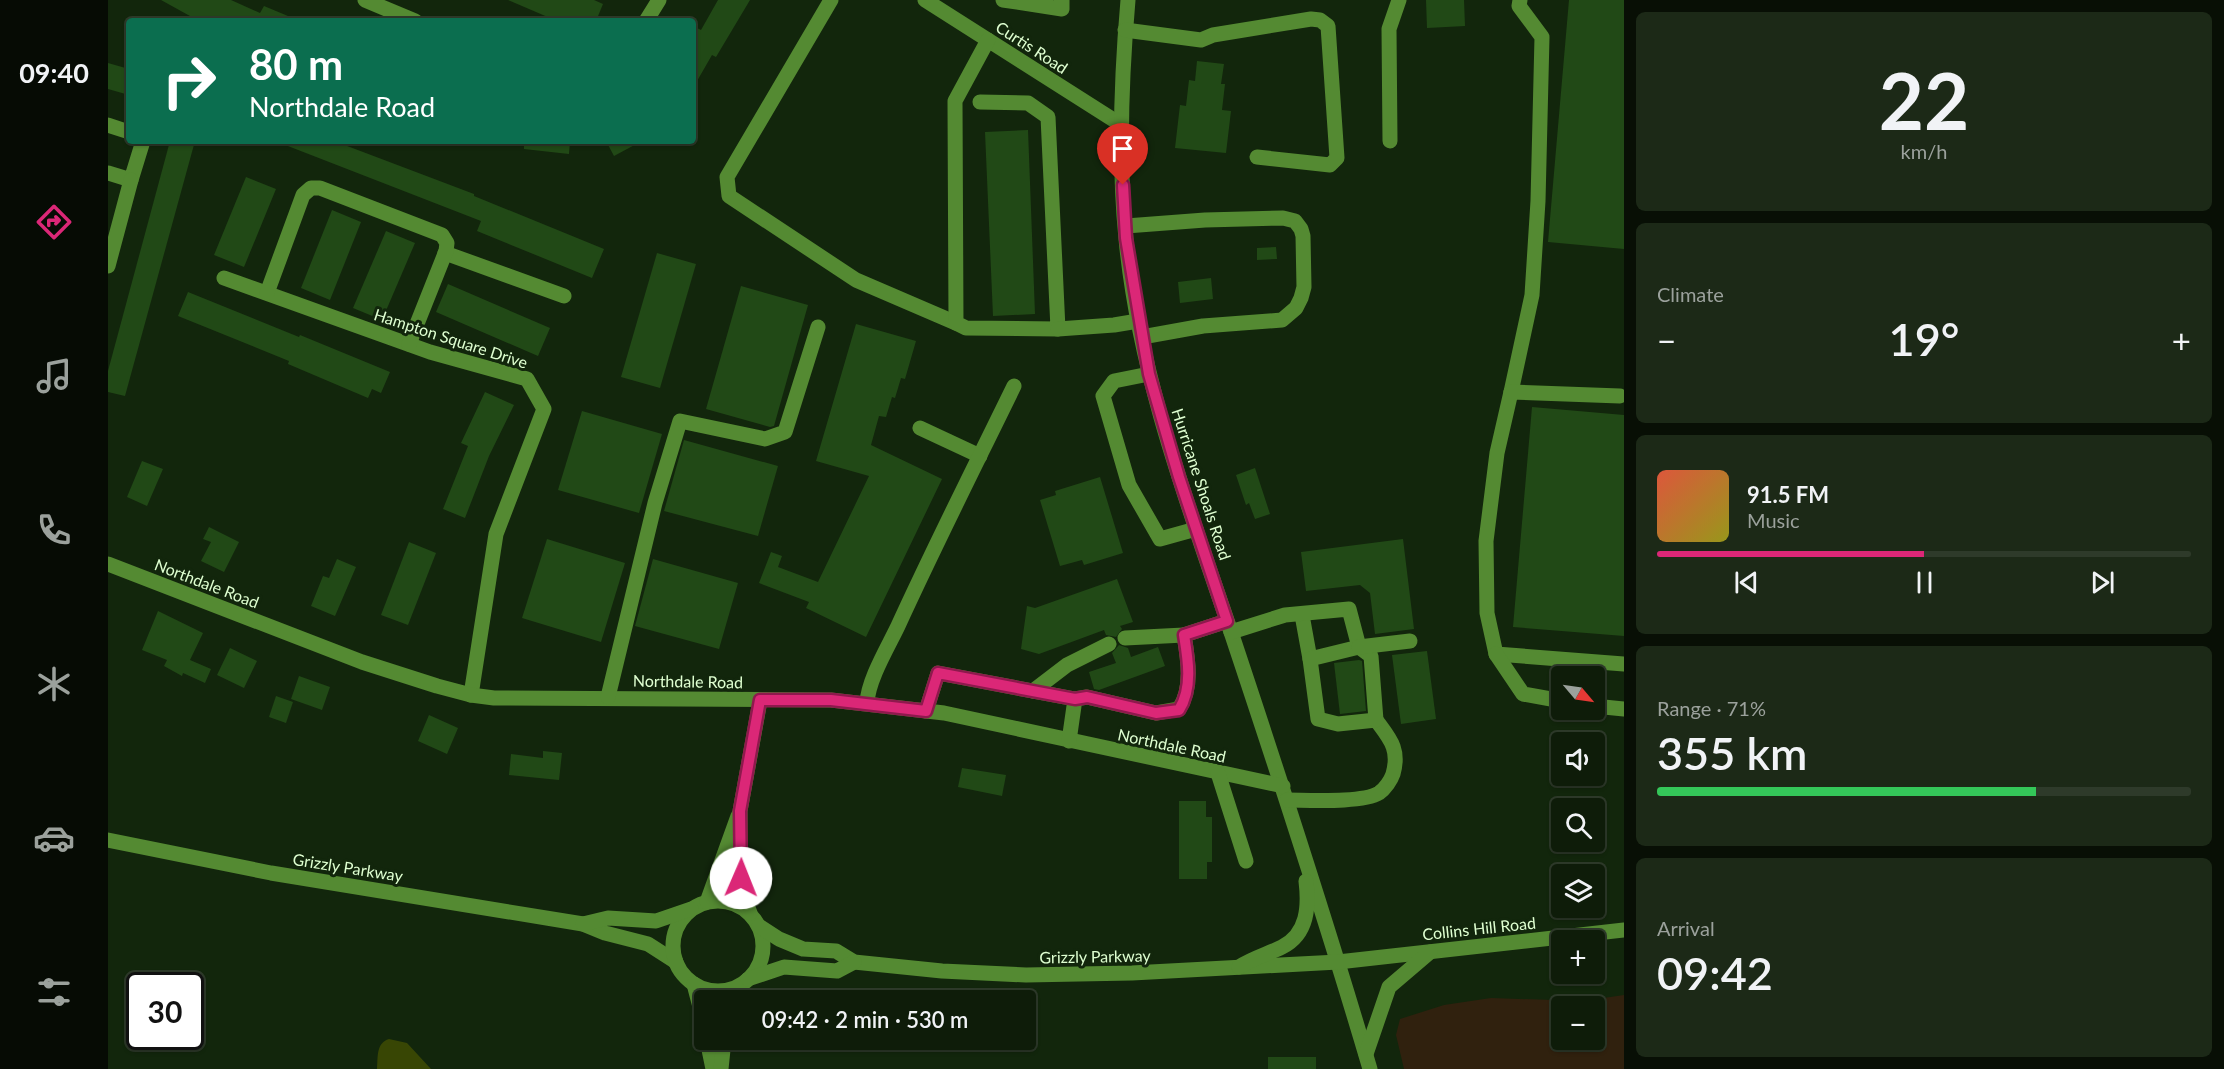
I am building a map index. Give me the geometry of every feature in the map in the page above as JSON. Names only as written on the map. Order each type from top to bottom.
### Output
[{"type":"street","points":[[364,0],[408,18]]},
{"type":"street","points":[[648,18],[659,0]]},
{"type":"street","points":[[831,0],[727,177],[729,196],[856,280],[966,328],[1058,329],[1138,321]]},
{"type":"street","name":"Curtis Road","points":[[925,0],[1120,124]]},
{"type":"street","points":[[1003,0],[1062,4]]},
{"type":"street","name":"Hurricane Shoals Road","points":[[1128,0],[1120,124],[1126,226],[1138,321],[1149,374],[1196,529],[1285,793],[1368,1062]]},
{"type":"street","points":[[1390,141],[1389,29],[1399,0]]},
{"type":"street","points":[[1520,0],[1519,6],[1542,37],[1538,201],[1532,295],[1497,453],[1486,541],[1487,613],[1496,654],[1522,694],[1551,698]]},
{"type":"street","points":[[1125,30],[1201,40],[1213,35],[1311,19],[1320,20],[1328,26],[1337,158],[1330,165],[1257,157]]},
{"type":"street","points":[[956,323],[955,101],[988,40]]},
{"type":"street","points":[[980,102],[1028,103],[1048,117],[1058,329]]},
{"type":"street","points":[[108,125],[126,131]]},
{"type":"street","points":[[108,266],[142,144]]},
{"type":"street","points":[[108,173],[131,180]]},
{"type":"street","points":[[267,293],[303,195],[311,188],[320,188],[442,235],[447,243],[409,345]]},
{"type":"street","points":[[1126,226],[1205,220],[1283,218],[1295,221],[1303,236],[1304,287],[1302,298],[1296,308],[1282,320],[1203,326],[1142,337]]},
{"type":"street","points":[[445,253],[564,296]]},
{"type":"street","name":"Hampton Square Drive","points":[[224,278],[409,345],[527,379],[544,410],[496,534],[471,695]]},
{"type":"street","points":[[608,697],[655,503],[680,421],[765,439],[785,432],[818,327]]},
{"type":"street","points":[[1149,374],[1114,381],[1103,396],[1129,485],[1160,539],[1196,529]]},
{"type":"street","points":[[867,703],[880,666],[1014,386]]},
{"type":"street","points":[[1511,392],[1620,396]]},
{"type":"street","points":[[920,428],[980,456]]},
{"type":"street","name":"Northdale Road","points":[[108,564],[362,662],[471,695],[494,698],[608,697],[831,700],[867,703],[926,711],[1218,773],[1285,793],[1362,798],[1380,792],[1391,779],[1395,765],[1396,751],[1376,720]]},
{"type":"street","points":[[1125,638],[1184,635],[1285,615],[1349,609],[1359,647],[1371,656],[1376,720],[1338,724],[1318,718],[1302,615]]},
{"type":"street","points":[[926,711],[938,673],[1075,699],[1087,697],[1156,713],[1179,710],[1186,699],[1189,660],[1184,635]]},
{"type":"street","points":[[1310,659],[1359,647],[1410,641]]},
{"type":"street","points":[[1033,691],[1067,665],[1109,644]]},
{"type":"street","points":[[1496,654],[1624,664]]},
{"type":"street","points":[[1069,741],[1075,699]]},
{"type":"street","points":[[754,920],[737,905],[723,901],[700,905],[682,918],[675,932],[673,947],[676,962],[683,975],[694,984],[708,990],[738,989],[757,968],[762,954],[763,940],[740,887],[740,811],[760,700]]},
{"type":"street","points":[[1605,707],[1624,709]]},
{"type":"street","points":[[1218,773],[1246,861]]},
{"type":"street","points":[[700,905],[740,811]]},
{"type":"street","name":"Grizzly Parkway","points":[[108,840],[271,873],[583,924],[605,933],[648,944],[676,962]]},
{"type":"street","points":[[1236,968],[1256,956],[1284,946],[1299,933],[1307,915],[1308,867]]},
{"type":"street","name":"Grizzly Parkway","points":[[583,924],[608,918],[656,921],[700,905]]},
{"type":"street","name":"Grizzly Parkway","points":[[754,920],[778,939],[800,948],[836,951],[854,962],[942,971],[1026,975],[1132,974],[1338,962]]},
{"type":"street","name":"Collins Hill Road","points":[[1338,962],[1624,930]]},
{"type":"street","points":[[1368,1062],[1389,987],[1430,951]]},
{"type":"street","name":"Grizzly Parkway","points":[[738,989],[784,967],[837,971],[854,962]]},
{"type":"street","points":[[694,984],[696,990]]},
{"type":"street","points":[[709,1050],[713,1069]]},
{"type":"street","points":[[721,1069],[723,1050]]},
{"type":"shaded area","points":[[1624,995],[1624,1069],[1404,1069],[1396,1035],[1400,1019],[1444,1005],[1491,998],[1551,1000],[1551,1050],[1605,1050],[1605,998]]},
{"type":"shaded area","points":[[389,1039],[407,1043],[431,1069],[377,1069],[380,1047]]},
{"type":"building","points":[[161,0],[231,0],[260,13],[264,6],[293,18],[194,18]]},
{"type":"building","points":[[508,0],[594,0],[603,4],[597,18],[550,18]]},
{"type":"building","points":[[718,0],[750,0],[716,57],[712,55],[696,83],[696,30],[701,30]]},
{"type":"building","points":[[1426,0],[1464,0],[1465,26],[1427,28]]},
{"type":"building","points":[[1569,0],[1624,0],[1624,249],[1548,242]]},
{"type":"building","points":[[1197,61],[1224,64],[1221,84],[1225,84],[1222,110],[1231,111],[1226,153],[1175,148],[1180,105],[1186,106],[1189,80],[1195,81]]},
{"type":"building","points":[[108,63],[126,68],[126,94],[108,89]]},
{"type":"building","points":[[1028,130],[1035,314],[993,316],[985,132]]},
{"type":"building","points":[[169,144],[194,144],[125,396],[108,392],[108,371]]},
{"type":"building","points":[[283,144],[342,144],[474,194],[474,196],[604,249],[592,278],[477,231],[481,221]]},
{"type":"building","points":[[524,144],[570,144],[569,154],[524,149]]},
{"type":"building","points":[[608,144],[636,144],[614,156]]},
{"type":"building","points":[[246,177],[276,189],[244,267],[214,255]]},
{"type":"building","points":[[332,210],[361,222],[330,300],[301,288]]},
{"type":"building","points":[[386,231],[415,243],[382,320],[353,308]]},
{"type":"building","points":[[1276,247],[1277,259],[1257,260],[1257,248]]},
{"type":"building","points":[[657,253],[696,264],[660,388],[621,377]]},
{"type":"building","points":[[1211,278],[1213,299],[1180,303],[1178,282]]},
{"type":"building","points":[[448,284],[550,328],[538,356],[436,312]]},
{"type":"building","points":[[741,286],[808,305],[774,426],[770,427],[706,409]]},
{"type":"building","points":[[188,292],[390,372],[381,393],[372,389],[368,398],[288,364],[289,361],[178,316]]},
{"type":"building","points":[[856,324],[916,341],[905,379],[901,378],[886,417],[879,416],[871,445],[942,479],[866,637],[806,608],[809,602],[759,583],[771,552],[782,556],[778,567],[818,582],[869,476],[816,461]]},
{"type":"building","points":[[485,392],[514,405],[489,456],[465,518],[443,509],[468,446],[461,443]]},
{"type":"building","points":[[1532,407],[1624,415],[1624,636],[1513,627]]},
{"type":"building","points":[[582,411],[662,434],[639,513],[558,490]]},
{"type":"building","points":[[684,440],[778,466],[758,536],[664,511]]},
{"type":"building","points":[[142,461],[163,469],[147,506],[127,497]]},
{"type":"building","points":[[1255,468],[1270,514],[1255,519],[1249,503],[1246,505],[1236,475]]},
{"type":"building","points":[[1100,477],[1123,553],[1084,565],[1082,560],[1060,566],[1040,500],[1056,495],[1055,491]]},
{"type":"building","points":[[209,527],[239,542],[224,572],[201,561],[211,542],[203,539]]},
{"type":"building","points":[[547,539],[625,563],[601,642],[522,618]]},
{"type":"building","points":[[1403,539],[1414,629],[1375,634],[1370,593],[1360,585],[1306,591],[1301,552]]},
{"type":"building","points":[[409,542],[436,553],[408,625],[381,615]]},
{"type":"building","points":[[337,559],[356,567],[335,616],[311,606],[323,576],[329,578]]},
{"type":"building","points":[[653,559],[738,583],[719,649],[635,626]]},
{"type":"building","points":[[1117,579],[1133,622],[1120,626],[1122,629],[1116,637],[1106,635],[1104,630],[1039,654],[1021,649],[1027,606],[1035,608]]},
{"type":"building","points":[[158,611],[203,633],[190,660],[211,669],[205,683],[183,673],[182,676],[164,666],[167,660],[142,650]]},
{"type":"building","points":[[1119,645],[1128,648],[1131,657],[1158,647],[1165,666],[1099,690],[1094,689],[1089,672],[1116,663],[1112,653]]},
{"type":"building","points":[[230,648],[257,661],[244,688],[217,675]]},
{"type":"building","points":[[1427,651],[1436,719],[1401,724],[1392,655]]},
{"type":"building","points":[[1362,661],[1366,711],[1340,714],[1334,663]]},
{"type":"building","points":[[299,676],[330,687],[322,710],[291,699]]},
{"type":"building","points":[[276,696],[293,702],[286,723],[269,717]]},
{"type":"building","points":[[429,715],[458,728],[447,754],[418,741]]},
{"type":"building","points":[[543,751],[562,753],[559,780],[509,775],[511,754],[543,758]]},
{"type":"building","points":[[962,768],[1006,775],[1002,796],[958,787]]},
{"type":"building","points":[[1179,801],[1206,801],[1206,817],[1212,817],[1212,862],[1207,862],[1207,879],[1179,879]]},
{"type":"building","points":[[1268,1057],[1316,1057],[1316,1069],[1268,1069]]},
{"type":"route","points":[[741,878],[740,811],[760,700],[831,700],[926,711],[938,673],[1075,699],[1087,697],[1156,713],[1179,710],[1186,699],[1189,660],[1184,635],[1227,621],[1179,477],[1149,374],[1138,321],[1126,238],[1123,185]]}]
